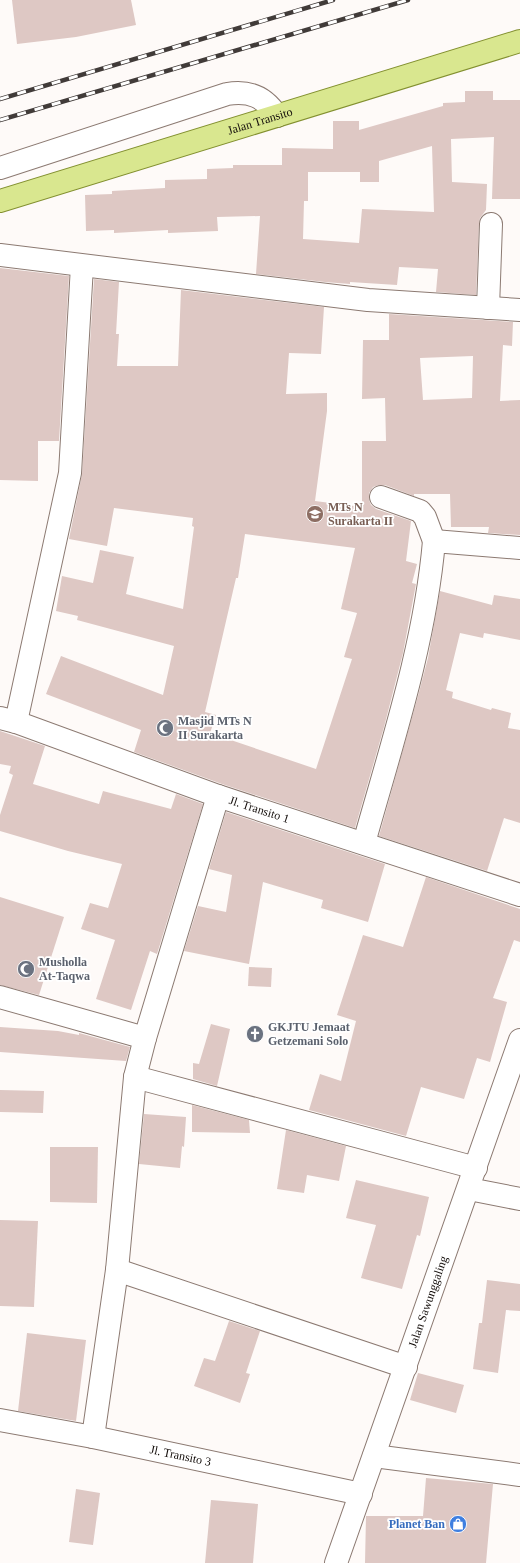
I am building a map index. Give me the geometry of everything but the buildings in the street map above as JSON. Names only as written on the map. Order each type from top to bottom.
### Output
[{"type":"main road","name":"Jalan Transito","points":[[0,201],[520,41]]},
{"type":"street","points":[[0,168],[227,94],[246,94],[260,98],[271,106],[277,116]]},
{"type":"street","points":[[488,308],[491,224]]},
{"type":"street","points":[[0,255],[368,300],[520,310]]},
{"type":"street","points":[[8,720],[70,473],[82,266]]},
{"type":"street","points":[[364,843],[412,671],[425,614],[434,541],[426,517],[420,511],[381,498]]},
{"type":"street","points":[[434,541],[520,548]]},
{"type":"street","name":"Jl. Transito 1","points":[[8,720],[218,796],[520,895]]},
{"type":"street","points":[[92,1438],[117,1270],[135,1077],[144,1038],[218,796]]},
{"type":"street","points":[[0,996],[144,1038]]},
{"type":"street","name":"Jalan Sawunggaling","points":[[336,1563],[469,1189],[520,1040]]},
{"type":"street","points":[[135,1077],[476,1168]]},
{"type":"street","points":[[469,1189],[520,1199]]},
{"type":"street","points":[[117,1270],[406,1367]]},
{"type":"street","name":"Jl. Transito 3","points":[[0,1420],[361,1494]]},
{"type":"street","points":[[374,1456],[520,1475]]},
{"type":"railway","points":[[0,99],[333,0]]},
{"type":"railway","points":[[0,120],[408,0]]},
{"type":"place","name":"MTs N Surakarta II","points":[[315,514]]},
{"type":"place","name":"Masjid MTs N II Surakarta","points":[[165,728]]},
{"type":"place","name":"Musholla At-Taqwa","points":[[26,969]]},
{"type":"place","name":"GKJTU Jemaat Getzemani Solo","points":[[255,1034]]},
{"type":"place","name":"Planet Ban","points":[[458,1524]]}]
